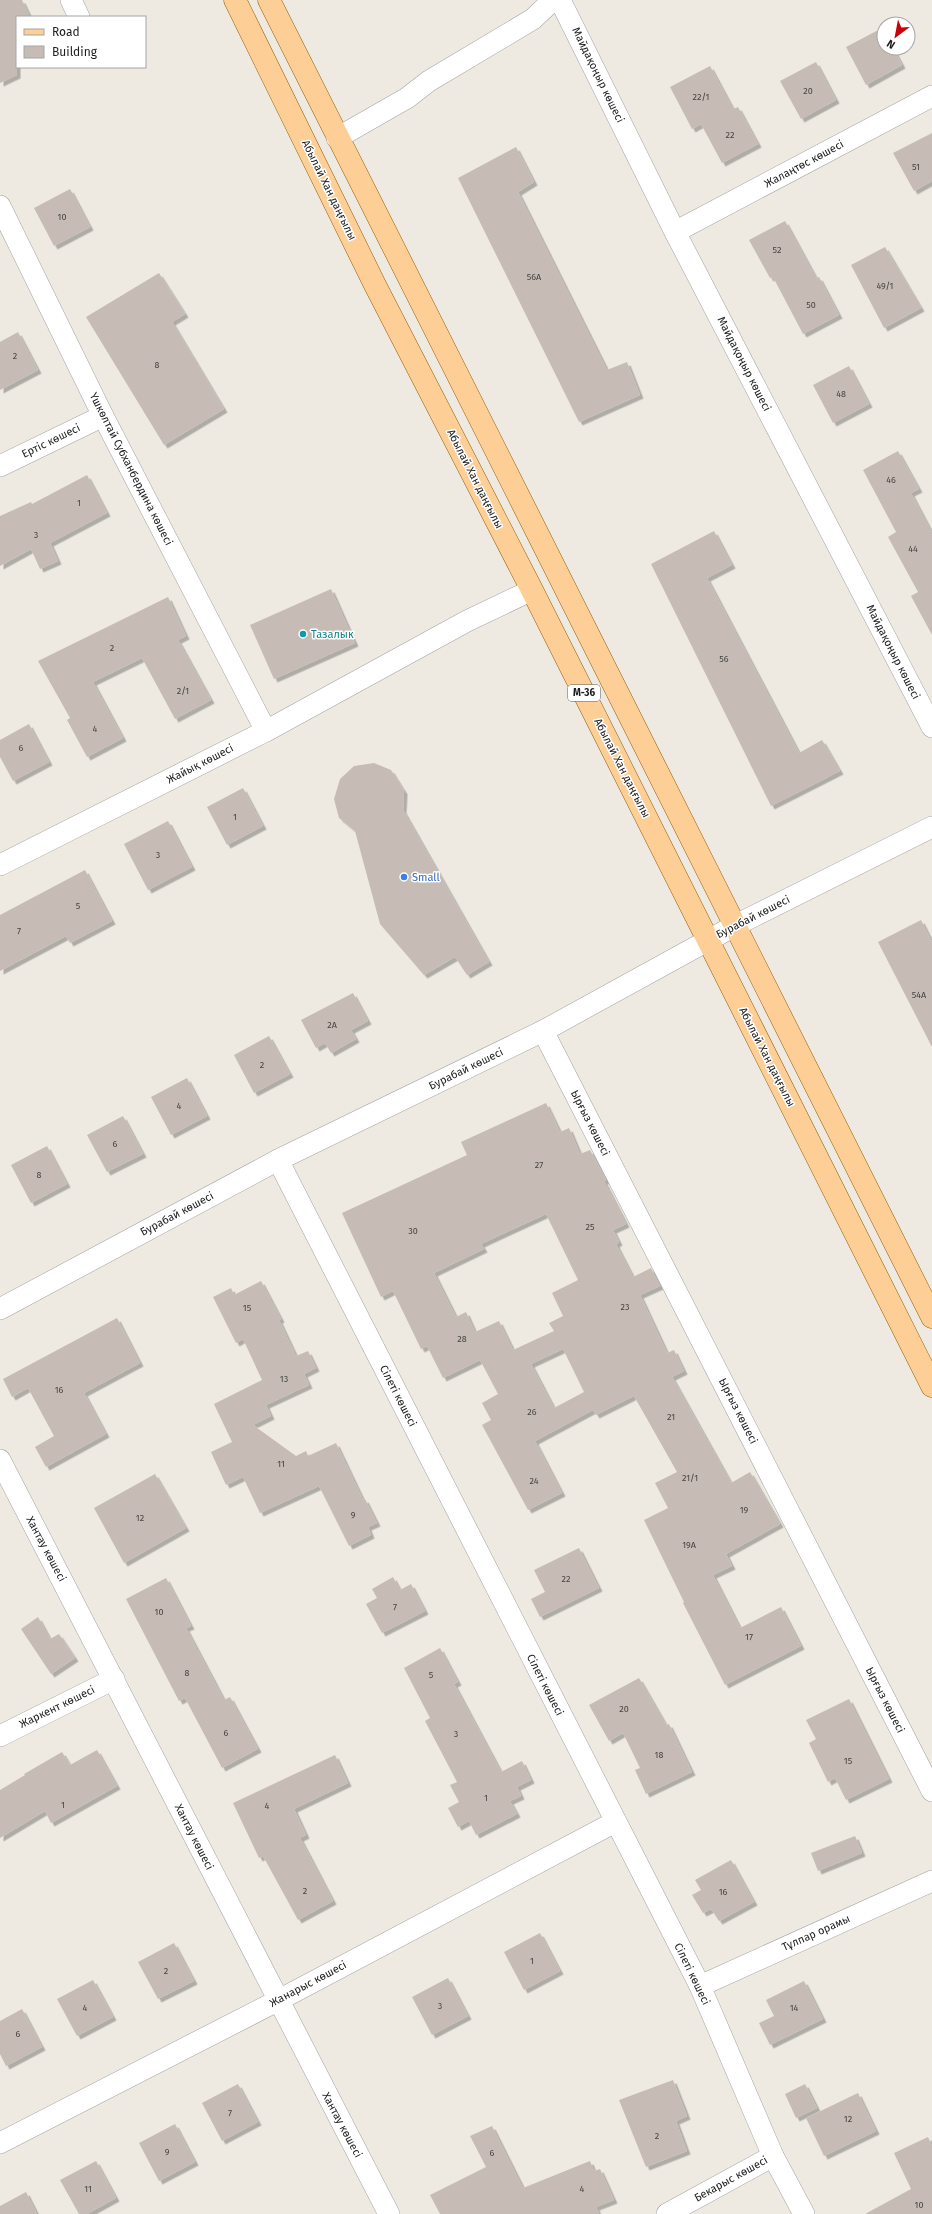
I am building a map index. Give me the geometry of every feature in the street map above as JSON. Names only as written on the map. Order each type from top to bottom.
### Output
[{"type":"main road","name":"Абылай Хан даңғылы","points":[[235,0],[375,285],[532,590],[932,1386]]},
{"type":"main road","name":"M-36","points":[[269,0],[337,138],[736,925],[932,1317]]},
{"type":"street","points":[[71,0],[79,16]]},
{"type":"street","points":[[337,138],[407,98],[429,81],[533,19],[553,0]]},
{"type":"street","name":"Майдақоңыр көшесі","points":[[560,0],[675,232],[932,727]]},
{"type":"street","name":"Жалаңтөс көшесі","points":[[675,232],[932,96]]},
{"type":"street","name":"Үшкөлтай Субханбердина көшесі","points":[[0,206],[103,416],[266,731]]},
{"type":"street","name":"Ертіс көшесі","points":[[0,466],[103,416]]},
{"type":"street","name":"Жайық көшесі","points":[[0,864],[266,731],[467,621],[532,590]]},
{"type":"street","name":"Бурабай көшесі","points":[[0,1309],[278,1160],[543,1031],[736,925],[932,827]]},
{"type":"street","name":"Ырғыз көшесі","points":[[543,1031],[932,1791]]},
{"type":"street","name":"Сілеті көшесі","points":[[278,1160],[700,1986],[773,2156],[804,2214]]},
{"type":"street","name":"Хантау көшесі","points":[[0,1460],[114,1679],[277,2001],[389,2214]]},
{"type":"street","name":"Жаркент көшесі","points":[[0,1736],[114,1679]]},
{"type":"street","name":"Жанарыс көшесі","points":[[0,2143],[277,2001],[615,1822]]},
{"type":"street","name":"Тұлпар орамы","points":[[700,1986],[932,1881]]},
{"type":"street","name":"Бекарыс көшесі","points":[[667,2214],[773,2156]]},
{"type":"building","points":[[0,0],[22,0],[30,16],[16,16],[17,75],[0,83]]},
{"type":"building","points":[[876,31],[876,56],[897,56],[902,65],[866,85],[846,47]]},
{"type":"building","points":[[816,62],[836,100],[801,119],[780,81]]},
{"type":"building","points":[[710,66],[733,109],[738,107],[758,144],[722,163],[701,124],[692,129],[670,87]]},
{"type":"building","points":[[932,133],[932,181],[914,191],[893,153]]},
{"type":"building","points":[[516,147],[534,182],[518,192],[607,370],[627,362],[640,395],[579,422],[458,178]]},
{"type":"building","points":[[70,189],[90,227],[54,246],[34,208]]},
{"type":"building","points":[[785,221],[816,278],[819,277],[839,315],[803,334],[773,277],[770,278],[749,240]]},
{"type":"building","points":[[885,247],[921,308],[884,328],[851,265]]},
{"type":"building","points":[[159,273],[185,314],[172,322],[224,409],[164,445],[86,317]]},
{"type":"building","points":[[18,332],[38,370],[0,390],[0,342]]},
{"type":"building","points":[[849,366],[869,404],[833,423],[813,385]]},
{"type":"building","points":[[898,451],[919,489],[911,493],[932,533],[932,635],[911,596],[918,592],[888,537],[896,532],[863,470]]},
{"type":"building","points":[[87,475],[107,513],[50,543],[58,561],[40,569],[31,549],[0,566],[0,516],[31,502],[32,504]]},
{"type":"building","points":[[714,531],[732,565],[707,578],[799,753],[822,740],[840,771],[771,806],[651,564]]},
{"type":"building","name":"Тазалык","points":[[331,589],[355,643],[274,679],[250,625]]},
{"type":"building","points":[[168,597],[186,636],[178,640],[211,700],[175,719],[142,658],[93,682],[123,738],[87,757],[67,720],[70,718],[38,661]]},
{"type":"building","points":[[29,724],[49,762],[13,781],[0,757],[0,740]]},
{"type":"building","name":"Small","points":[[374,763],[391,770],[404,791],[403,810],[489,962],[467,975],[455,957],[424,975],[380,924],[355,831],[339,818],[334,799],[340,779],[354,766]]},
{"type":"building","points":[[243,788],[263,826],[227,845],[207,807]]},
{"type":"building","points":[[168,821],[192,867],[148,890],[124,844]]},
{"type":"building","points":[[85,870],[112,921],[70,943],[66,936],[0,971],[0,915]]},
{"type":"building","points":[[921,920],[932,942],[932,1047],[878,942]]},
{"type":"building","points":[[353,993],[368,1021],[351,1030],[356,1039],[331,1053],[325,1043],[316,1048],[301,1020]]},
{"type":"building","points":[[269,1036],[290,1074],[254,1093],[234,1055]]},
{"type":"building","points":[[187,1078],[207,1116],[171,1135],[151,1097]]},
{"type":"building","points":[[546,1103],[560,1132],[569,1128],[580,1154],[590,1150],[606,1180],[604,1181],[626,1224],[613,1230],[619,1242],[616,1244],[633,1277],[651,1268],[660,1286],[640,1295],[667,1353],[674,1350],[684,1371],[672,1377],[731,1483],[750,1472],[780,1524],[726,1554],[732,1566],[713,1575],[740,1628],[781,1607],[801,1646],[725,1685],[683,1603],[684,1602],[644,1520],[668,1508],[655,1483],[677,1472],[634,1396],[596,1415],[593,1410],[535,1441],[562,1493],[528,1510],[482,1425],[491,1420],[482,1403],[498,1394],[480,1360],[443,1378],[427,1346],[421,1349],[393,1291],[381,1297],[342,1213],[467,1155],[461,1142]],"holes":[[[546,1214],[578,1280],[552,1293],[563,1316],[549,1323],[554,1331],[513,1350],[499,1321],[475,1332],[466,1312],[456,1317],[434,1273],[484,1249],[481,1244]],[[563,1349],[584,1392],[554,1408],[531,1364]]]},
{"type":"building","points":[[123,1116],[143,1154],[107,1172],[87,1135]]},
{"type":"building","points":[[47,1146],[67,1184],[31,1203],[11,1165]]},
{"type":"building","points":[[261,1281],[281,1319],[279,1320],[296,1356],[308,1351],[316,1368],[304,1374],[309,1385],[266,1405],[271,1416],[253,1425],[296,1456],[306,1451],[308,1456],[336,1443],[363,1500],[365,1499],[377,1523],[368,1527],[371,1535],[349,1546],[319,1486],[260,1513],[243,1477],[226,1485],[211,1452],[232,1442],[214,1404],[262,1380],[243,1339],[236,1343],[213,1297],[231,1288],[234,1295]]},
{"type":"building","points":[[117,1318],[140,1363],[84,1393],[106,1434],[46,1467],[35,1447],[54,1436],[28,1388],[12,1397],[3,1379]]},
{"type":"building","points":[[155,1474],[186,1528],[124,1563],[94,1508]]},
{"type":"building","points":[[579,1548],[599,1588],[540,1617],[531,1599],[545,1592],[534,1570]]},
{"type":"building","points":[[393,1577],[400,1590],[411,1584],[425,1611],[382,1633],[366,1604],[377,1598],[372,1589]]},
{"type":"building","points":[[166,1578],[191,1626],[186,1628],[224,1700],[230,1697],[258,1749],[222,1768],[185,1698],[179,1701],[126,1599]]},
{"type":"building","points":[[38,1617],[50,1639],[59,1634],[75,1658],[51,1674],[21,1629]]},
{"type":"building","points":[[440,1648],[458,1682],[454,1684],[501,1772],[522,1761],[531,1780],[517,1787],[521,1796],[510,1801],[517,1814],[476,1835],[469,1821],[458,1827],[448,1808],[459,1802],[450,1785],[457,1782],[425,1721],[430,1718],[404,1668]]},
{"type":"building","points":[[639,1678],[666,1725],[669,1724],[692,1772],[646,1794],[635,1770],[640,1768],[623,1733],[609,1741],[589,1705]]},
{"type":"building","points":[[849,1699],[889,1779],[846,1800],[835,1778],[828,1782],[809,1743],[816,1739],[806,1720]]},
{"type":"building","points":[[97,1750],[117,1786],[51,1823],[45,1811],[0,1838],[0,1790],[62,1752],[70,1765]]},
{"type":"building","points":[[335,1755],[348,1783],[294,1809],[306,1835],[300,1838],[333,1901],[298,1920],[263,1856],[259,1858],[233,1803]]},
{"type":"building","points":[[855,1836],[862,1853],[818,1871],[811,1853]]},
{"type":"building","points":[[731,1860],[754,1902],[719,1921],[711,1909],[703,1913],[692,1895],[701,1890],[695,1880]]},
{"type":"building","points":[[540,1933],[560,1971],[524,1990],[504,1952]]},
{"type":"building","points":[[174,1943],[194,1981],[158,1999],[138,1962]]},
{"type":"building","points":[[448,1978],[468,2016],[432,2035],[412,1997]]},
{"type":"building","points":[[93,1980],[113,2017],[77,2036],[57,1999]]},
{"type":"building","points":[[804,1981],[823,2019],[770,2045],[759,2023],[774,2016],[766,2000]]},
{"type":"building","points":[[22,2009],[42,2047],[6,2066],[0,2054],[0,2021]]},
{"type":"building","points":[[673,2080],[687,2116],[676,2121],[687,2151],[646,2167],[619,2100]]},
{"type":"building","points":[[238,2084],[258,2122],[222,2141],[202,2103]]},
{"type":"building","points":[[805,2084],[817,2108],[796,2118],[785,2094]]},
{"type":"building","points":[[858,2093],[876,2131],[824,2156],[806,2118]]},
{"type":"building","points":[[175,2124],[195,2162],[159,2181],[139,2143]]},
{"type":"building","points":[[492,2126],[523,2188],[590,2161],[594,2171],[600,2169],[614,2200],[596,2207],[599,2214],[440,2214],[430,2195],[486,2167],[470,2136]]},
{"type":"building","points":[[928,2137],[932,2146],[932,2214],[865,2214],[911,2189],[894,2153]]},
{"type":"building","points":[[96,2161],[116,2198],[87,2214],[79,2214],[60,2180]]},
{"type":"building","points":[[26,2192],[37,2214],[0,2214],[0,2206]]},
{"type":"place","name":"Тазалык","points":[[303,634]]},
{"type":"place","name":"Small","points":[[404,877]]}]
